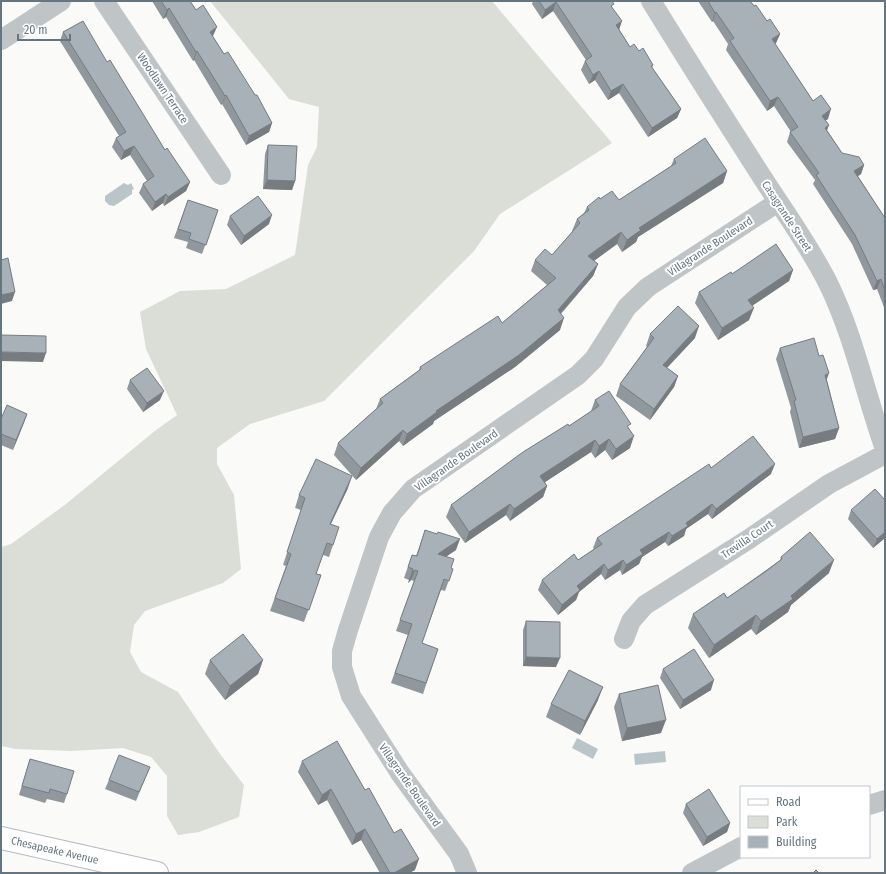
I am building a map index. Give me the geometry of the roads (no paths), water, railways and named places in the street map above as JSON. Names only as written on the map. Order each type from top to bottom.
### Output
[{"type":"street","points":[[1,40],[61,1]]},
{"type":"street","name":"Woodlawn Terrace","points":[[104,1],[221,175]]},
{"type":"street","name":"Casagrande Street","points":[[651,1],[810,250],[840,310],[859,362],[875,420],[885,448]]},
{"type":"street","name":"Villagrande Boulevard","points":[[467,873],[459,854],[400,772],[351,696],[342,667],[342,650],[379,537],[392,513],[413,490],[578,375],[594,359],[627,307],[648,287],[778,202]]},
{"type":"street","name":"Trevilla Court","points":[[624,639],[631,621],[645,605],[749,539],[829,484],[885,454]]},
{"type":"street","points":[[870,805],[885,800]]},
{"type":"street","name":"Chesapeake Avenue","points":[[1,838],[157,873]]},
{"type":"street","points":[[692,873],[740,848]]}]
